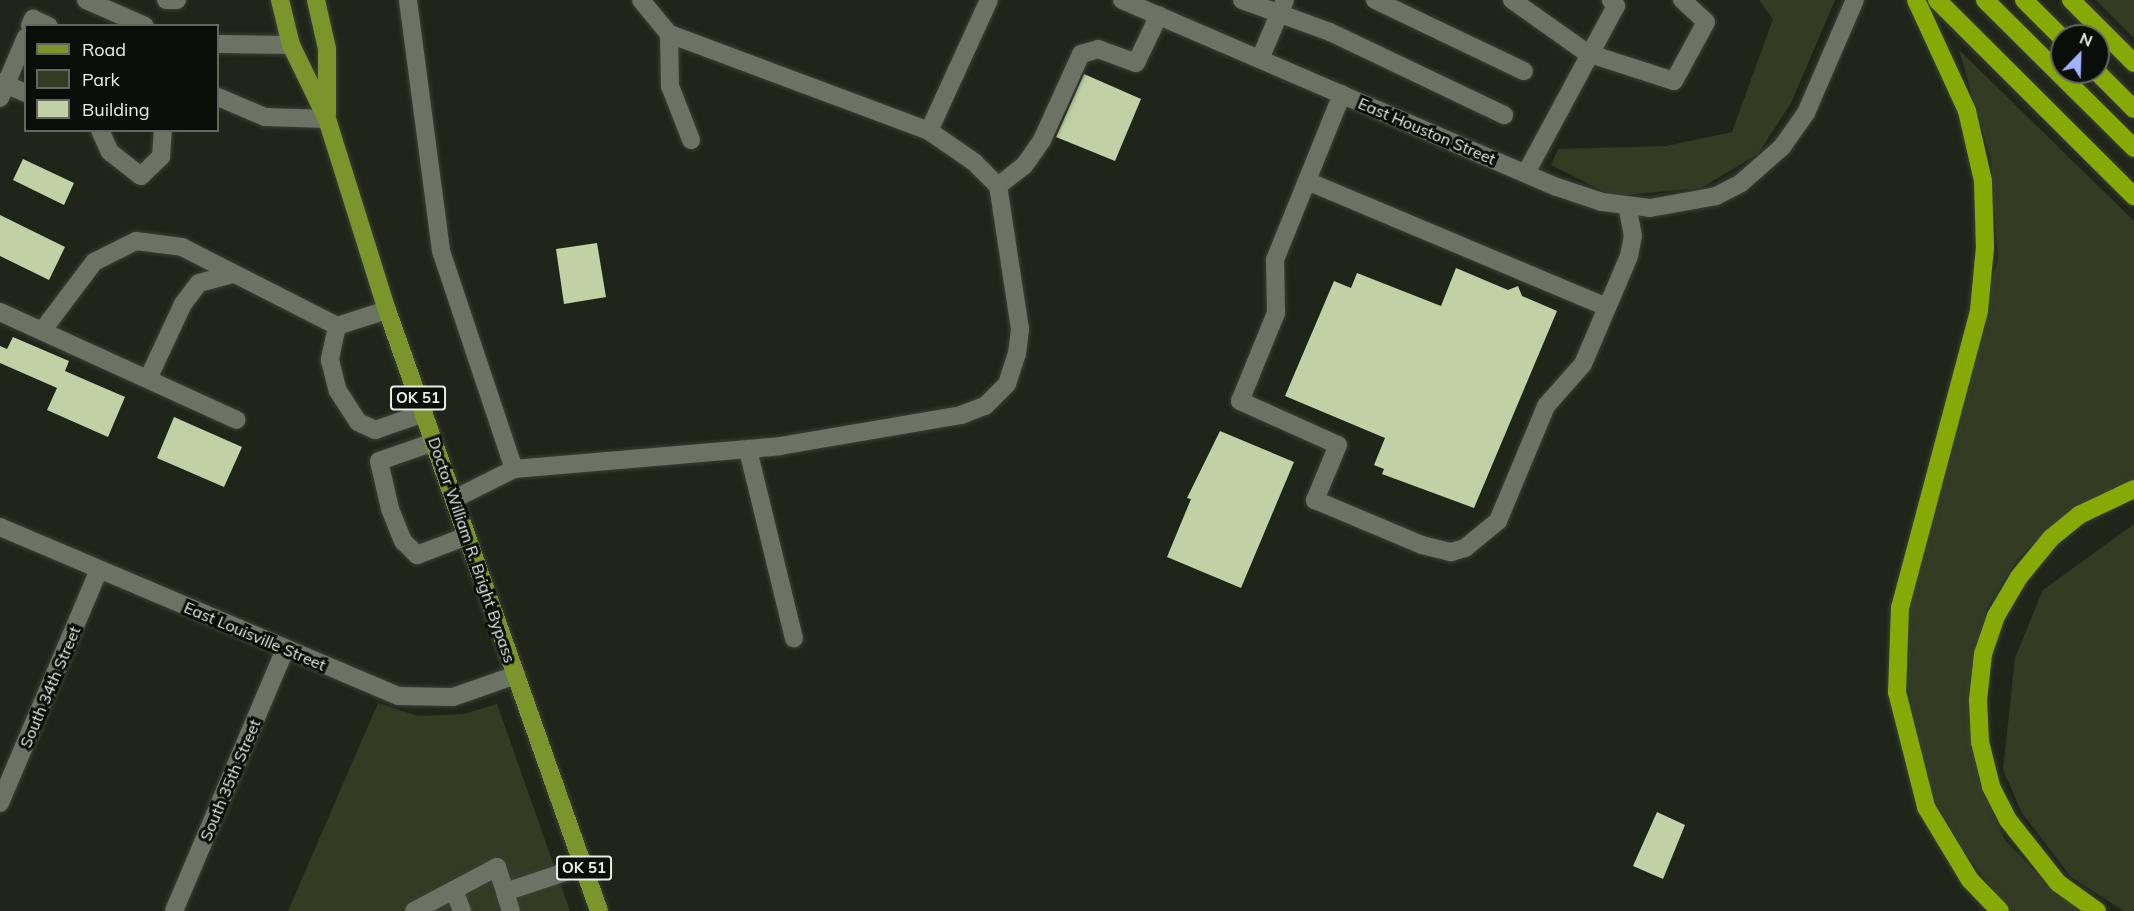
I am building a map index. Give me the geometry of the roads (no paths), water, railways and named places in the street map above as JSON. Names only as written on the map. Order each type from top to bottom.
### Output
[{"type":"highway","points":[[1916,0],[1967,111],[1983,181],[1985,247],[1978,311],[1900,607],[1897,692],[1926,807],[1970,880],[2000,911]]},
{"type":"highway","points":[[1937,0],[2134,196]]},
{"type":"highway","points":[[1985,0],[2134,148]]},
{"type":"highway","points":[[2024,0],[2050,26]]},
{"type":"highway","points":[[2071,0],[2134,63]]},
{"type":"highway","points":[[2109,84],[2134,109]]},
{"type":"highway","points":[[2097,911],[2058,883],[2008,820],[1991,786],[1980,742],[1978,700],[1983,654],[1996,616],[2019,577],[2051,538],[2079,515],[2134,489]]},
{"type":"main road","name":"Doctor William R. Bright Bypass","points":[[280,0],[291,45],[327,119],[387,310],[598,911]]},
{"type":"main road","name":"Doctor William R. Bright Bypass","points":[[316,4],[327,49],[327,119]]},
{"type":"street","points":[[86,0],[140,24]]},
{"type":"street","points":[[166,0],[177,0]]},
{"type":"street","points":[[408,0],[441,251],[514,469]]},
{"type":"street","points":[[454,499],[514,469],[748,450],[962,415],[985,406],[1007,384],[1020,329],[998,186],[929,131],[669,34],[641,0]]},
{"type":"street","points":[[929,131],[989,0]]},
{"type":"street","name":"East Houston Street","points":[[1122,0],[1580,196],[1627,206],[1688,204],[1741,183],[1796,130],[1829,62],[1855,0]]},
{"type":"street","points":[[1242,0],[1282,7],[1504,115]]},
{"type":"street","points":[[1375,0],[1524,71]]},
{"type":"street","points":[[1512,0],[1587,53],[1674,81],[1706,22],[1682,0]]},
{"type":"street","points":[[1526,173],[1587,53],[1616,2]]},
{"type":"street","points":[[1260,59],[1282,7]]},
{"type":"street","points":[[998,186],[1024,166],[1041,140],[1081,54],[1098,49],[1136,63],[1159,15]]},
{"type":"street","points":[[669,34],[670,86],[691,140]]},
{"type":"street","points":[[24,41],[2,88],[24,93]]},
{"type":"street","points":[[219,44],[291,45]]},
{"type":"street","points":[[1342,94],[1275,260],[1276,313],[1240,401],[1338,445],[1315,500],[1400,536],[1451,552],[1465,549],[1498,521],[1546,406],[1582,364],[1629,256],[1633,236],[1627,206]]},
{"type":"street","points":[[219,97],[266,117],[327,119]]},
{"type":"street","points":[[101,132],[110,152],[141,176],[161,157],[163,132]]},
{"type":"street","points":[[1307,181],[1607,307]]},
{"type":"street","points":[[42,331],[94,262],[136,242],[182,247],[337,326],[387,310]]},
{"type":"street","points":[[148,379],[183,304],[198,283],[233,274]]},
{"type":"street","points":[[0,312],[237,420]]},
{"type":"street","points":[[337,326],[330,360],[338,392],[358,423],[375,430],[424,413]]},
{"type":"street","points":[[434,442],[379,461],[390,509],[403,541],[417,555],[467,536]]},
{"type":"street","points":[[748,450],[794,638]]},
{"type":"street","name":"East Louisville Street","points":[[0,527],[285,649],[415,699],[453,697],[516,675]]},
{"type":"street","name":"South 34th Street","points":[[0,803],[99,570]]},
{"type":"street","name":"South 35th Street","points":[[174,911],[285,649]]},
{"type":"street","points":[[505,892],[583,866]]},
{"type":"street","points":[[414,911],[496,867],[511,911]]},
{"type":"street","points":[[454,890],[462,911]]}]
